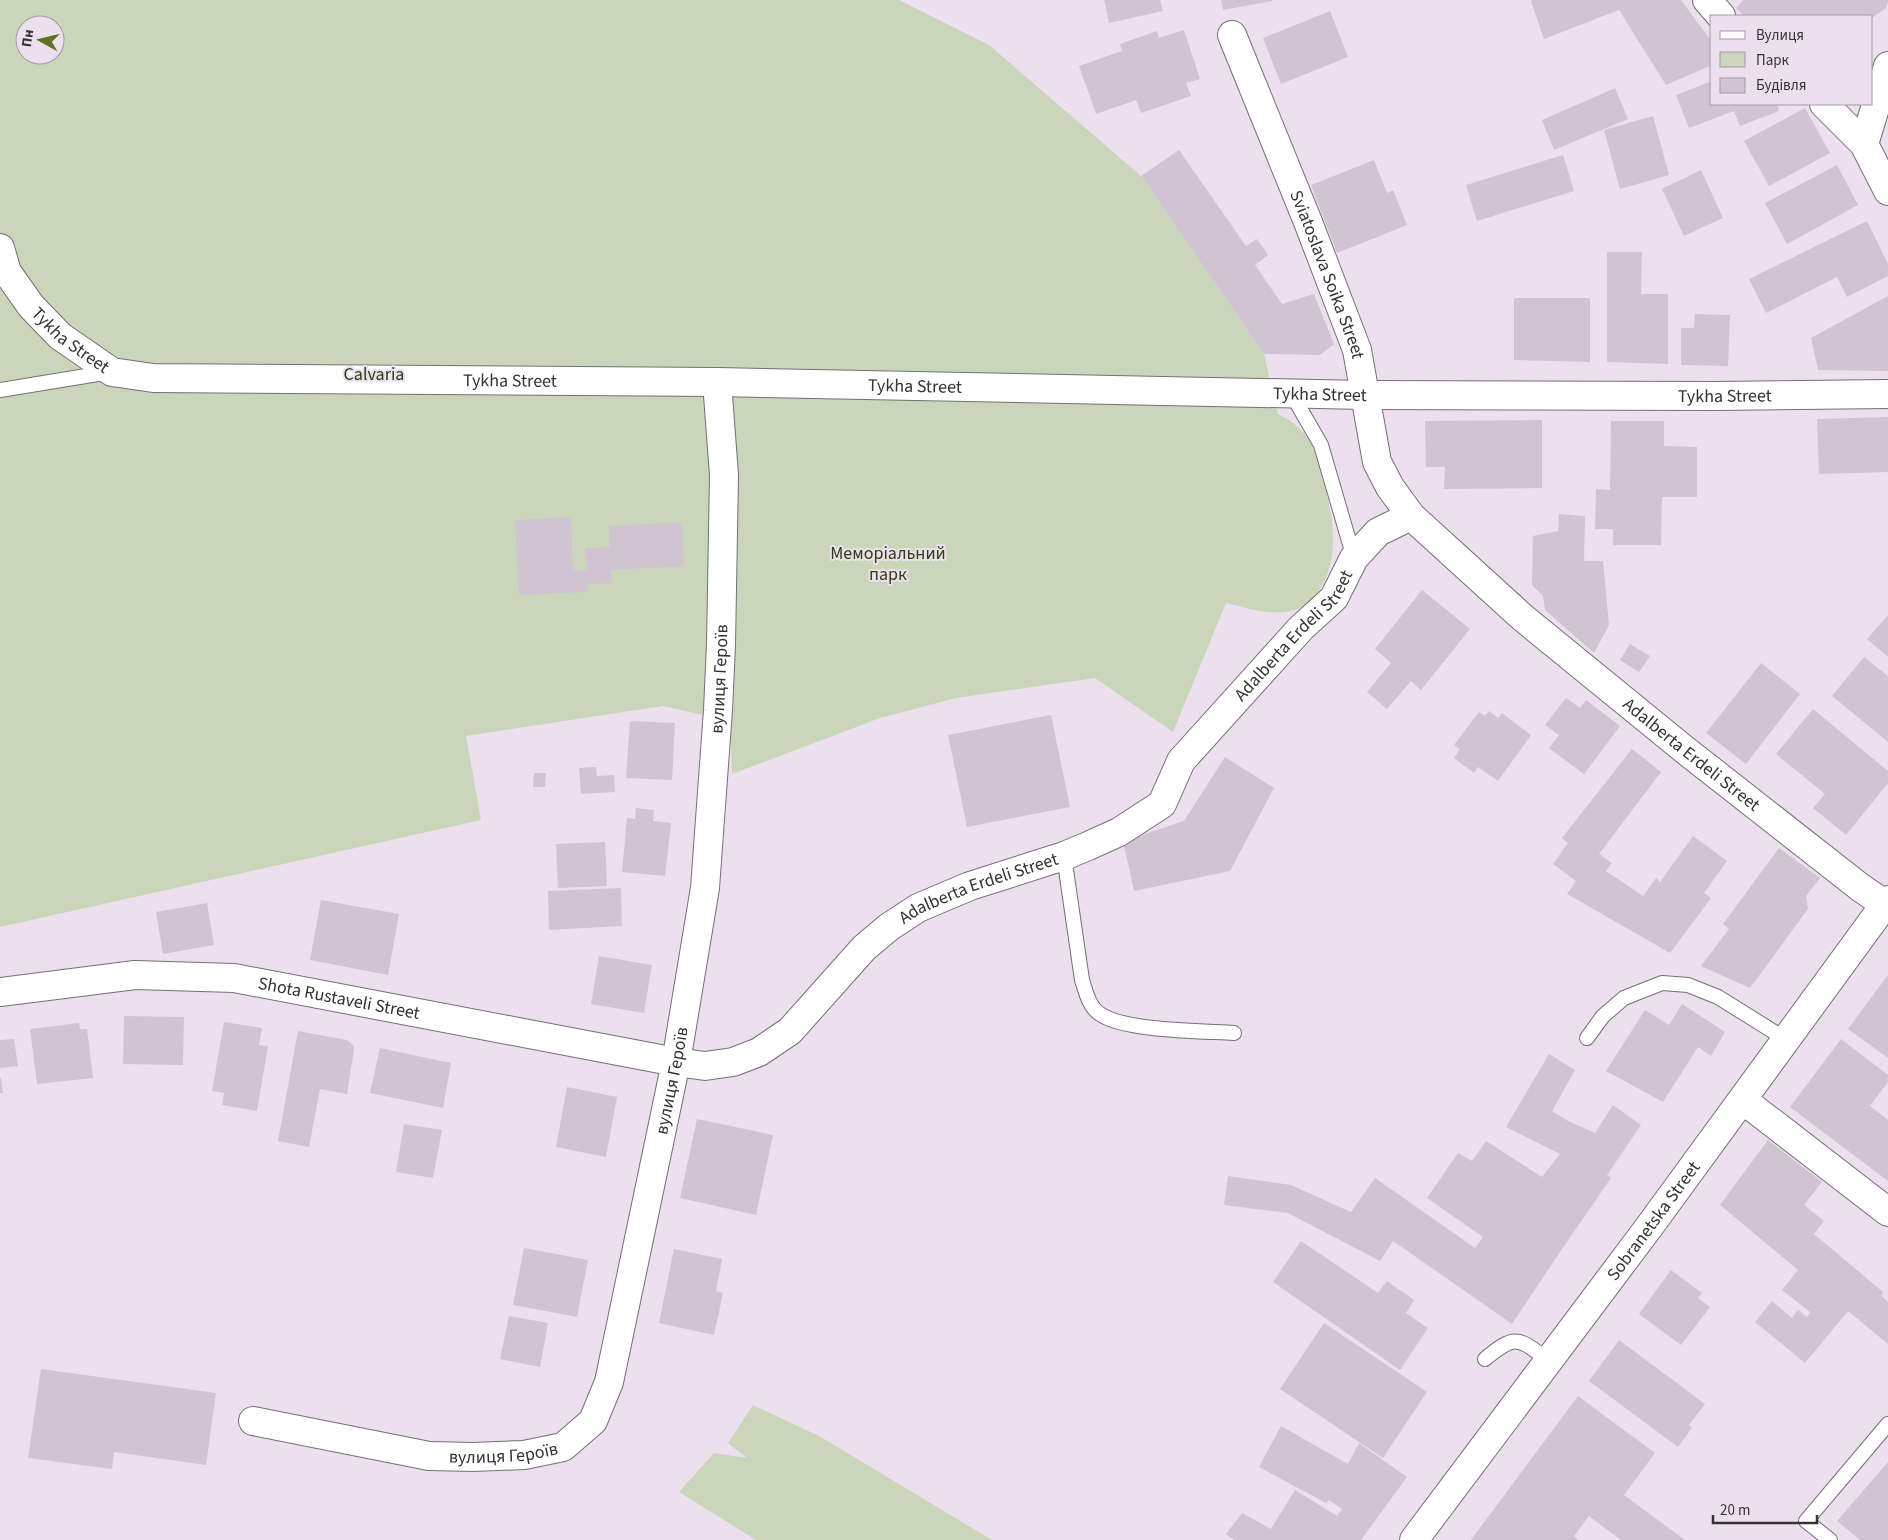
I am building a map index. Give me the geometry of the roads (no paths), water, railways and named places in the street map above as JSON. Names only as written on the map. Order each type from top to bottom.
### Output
[{"type":"street","points":[[1706,0],[1719,15]]},
{"type":"street","name":"Sviatoslava Soika Street","points":[[1232,35],[1308,222],[1357,350],[1377,462],[1390,487],[1410,516]]},
{"type":"street","points":[[1864,144],[1888,66]]},
{"type":"street","points":[[1825,105],[1864,144],[1888,191]]},
{"type":"street","name":"Tykha Street","points":[[2,263],[31,306],[60,336],[112,372],[153,378],[717,382],[1365,395],[1714,396],[1888,394]]},
{"type":"street","name":"вулиця Героїв","points":[[254,1421],[429,1456],[473,1457],[524,1455],[564,1447],[593,1421],[609,1382],[676,1062],[705,888],[718,710],[724,475],[717,382]]},
{"type":"street","name":"Adalberta Erdeli Street","points":[[676,1062],[705,1066],[733,1062],[759,1052],[790,1031],[864,948],[889,927],[918,908],[970,886],[1064,856],[1119,832],[1162,804],[1181,761],[1301,628],[1334,598],[1354,558],[1378,532],[1410,516],[1522,617],[1626,702],[1861,888],[1887,902]]},
{"type":"street","name":"Sobranetska Street","points":[[1414,1540],[1787,1040],[1887,902]]},
{"type":"street","name":"Shota Rustaveli Street","points":[[0,992],[135,975],[234,978],[676,1062]]},
{"type":"street","points":[[1742,1100],[1888,1212]]},
{"type":"lane","points":[[0,390],[112,372]]},
{"type":"lane","points":[[1291,393],[1320,445],[1354,558]]},
{"type":"lane","points":[[1064,856],[1082,980],[1088,998],[1098,1013],[1113,1022],[1156,1028],[1234,1033]]},
{"type":"lane","points":[[1587,1038],[1603,1016],[1624,998],[1662,983],[1688,986],[1718,997],[1787,1040]]},
{"type":"lane","points":[[1486,1358],[1504,1343],[1516,1341],[1526,1344],[1548,1360]]},
{"type":"lane","points":[[1830,1540],[1806,1521],[1888,1424]]},
{"type":"park label","name":"Calvaria","points":[[374,374]]},
{"type":"park label","name":"Меморіальний парк","points":[[888,563]]}]
